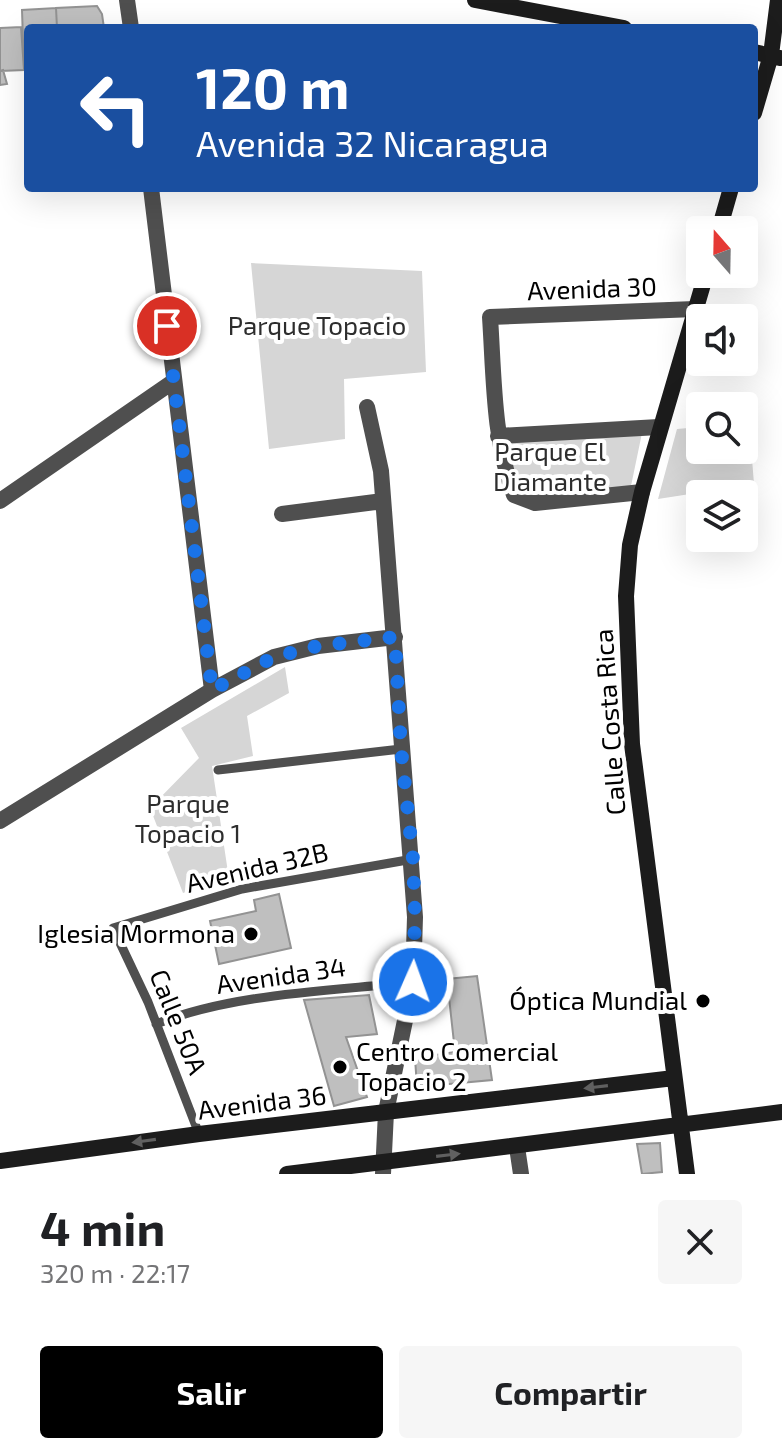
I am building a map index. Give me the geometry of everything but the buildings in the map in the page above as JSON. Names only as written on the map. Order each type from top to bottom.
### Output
[{"type":"street","points":[[127,0],[130,24]]},
{"type":"street","points":[[475,0],[603,24]]},
{"type":"street","points":[[758,103],[777,56],[778,0]]},
{"type":"street","points":[[151,192],[212,690]]},
{"type":"street","points":[[723,216],[730,192]]},
{"type":"street","name":"Avenida 30","points":[[498,436],[490,317],[686,309]]},
{"type":"street","name":"Calle Costa Rica","points":[[686,338],[642,492],[630,545],[626,596],[632,744],[687,1174]]},
{"type":"street","points":[[0,501],[174,381]]},
{"type":"street","points":[[367,407],[381,471],[401,749],[413,859],[415,917],[413,982],[386,1112],[382,1169]]},
{"type":"street","points":[[642,492],[535,503],[514,495],[502,465],[498,436],[659,427]]},
{"type":"street","points":[[0,494],[0,501]]},
{"type":"street","points":[[282,514],[383,501]]},
{"type":"street","points":[[0,821],[212,690],[274,657],[318,646],[395,637]]},
{"type":"street","name":"Avenida 36","points":[[0,1161],[199,1134],[674,1078]]},
{"type":"street","points":[[287,1174],[382,1169],[517,1147],[782,1112]]},
{"type":"street","points":[[517,1147],[521,1174]]},
{"type":"lane","points":[[218,770],[401,749]]},
{"type":"lane","name":"Avenida 32B","points":[[113,928],[242,889],[413,859]]},
{"type":"lane","name":"Calle 50A","points":[[113,928],[156,1024],[199,1134]]},
{"type":"lane","name":"Avenida 34","points":[[156,1024],[228,1003],[413,982]]},
{"type":"green space","name":"Parque Topacio","points":[[251,263],[422,271],[426,372],[344,379],[345,439],[269,449]]},
{"type":"green space","points":[[686,428],[686,464],[752,464],[754,480],[686,480],[686,495],[658,499],[677,429]]},
{"type":"green space","name":"Parque El Diamante","points":[[642,433],[631,486],[539,497],[519,488],[505,441]]},
{"type":"green space","name":"Parque Topacio 1","points":[[285,667],[289,693],[247,716],[253,756],[212,766],[229,879],[183,893],[150,808],[199,758],[181,728]]},
{"type":"place","name":"Iglesia Mormona","points":[[251,934]]},
{"type":"place","name":"Óptica Mundial","points":[[703,1001]]},
{"type":"place","name":"Centro Comercial Topacio 2","points":[[340,1067]]},
{"type":"route","points":[[167,326],[212,690],[274,657],[318,646],[395,637],[401,749],[413,859],[413,982]]}]
